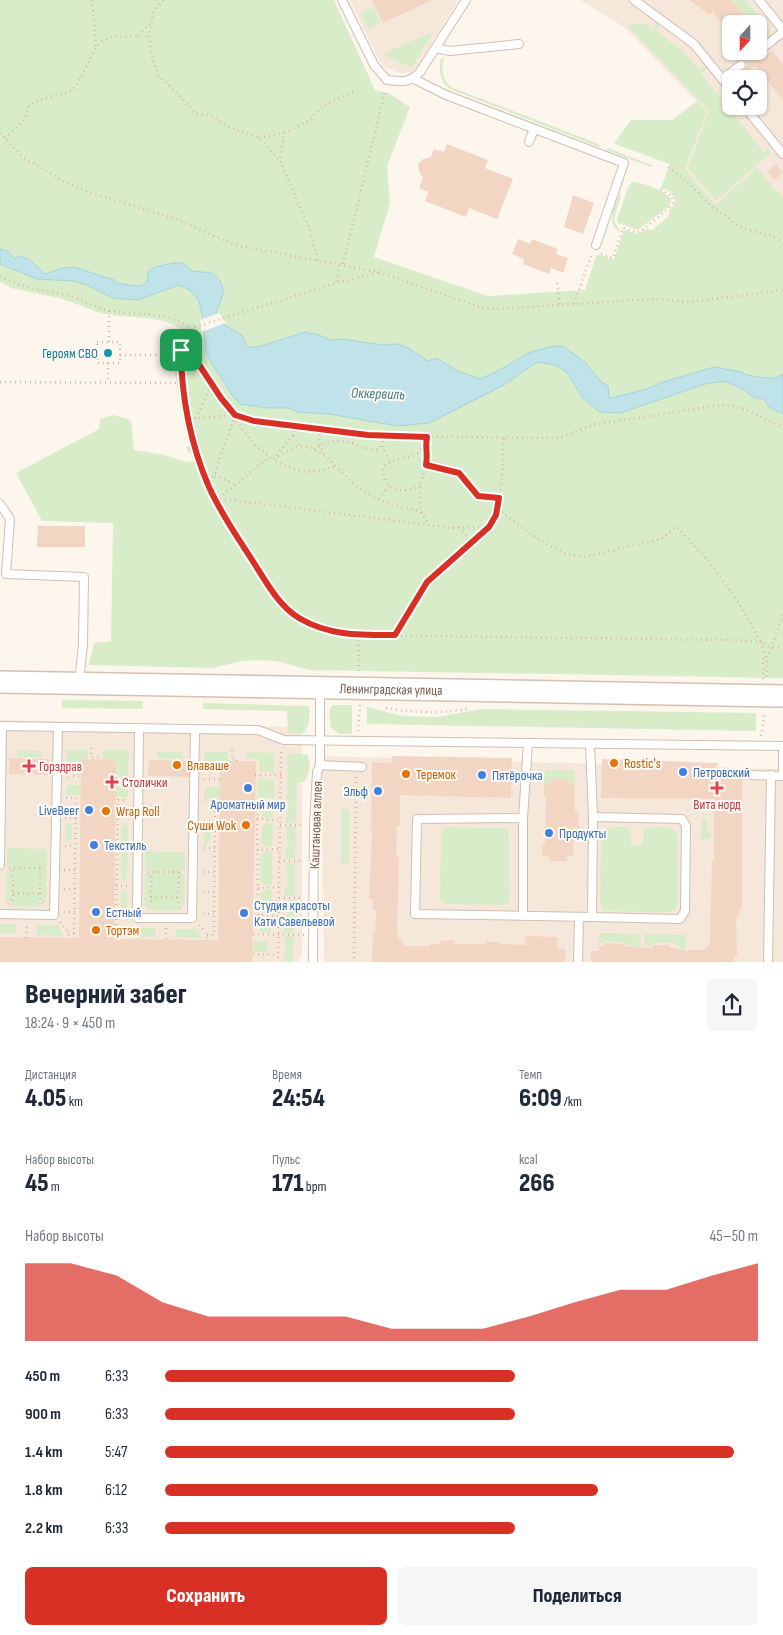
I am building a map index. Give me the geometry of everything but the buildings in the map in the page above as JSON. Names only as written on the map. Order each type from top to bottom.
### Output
[{"type":"street","name":"Ленинградская улица","points":[[0,682],[320,688],[774,702]]},
{"type":"lane","points":[[342,0],[374,65],[387,80],[406,82],[414,79],[420,72],[466,0]]},
{"type":"lane","points":[[634,0],[694,44],[722,78]]},
{"type":"lane","points":[[759,0],[782,28],[768,43]]},
{"type":"lane","points":[[436,48],[450,51],[518,44]]},
{"type":"lane","points":[[735,70],[741,65]]},
{"type":"lane","points":[[414,79],[446,95],[624,163],[596,245]]},
{"type":"lane","points":[[751,115],[783,154]]},
{"type":"lane","points":[[529,142],[534,129]]},
{"type":"lane","points":[[0,504],[10,519],[6,574],[84,577],[83,644],[78,684]]},
{"type":"lane","name":"Каштановая аллея","points":[[313,962],[314,825],[320,765],[320,688]]},
{"type":"lane","points":[[3,867],[1,726],[258,730],[284,740],[783,746],[783,771]]},
{"type":"lane","points":[[0,914],[54,914],[58,727]]},
{"type":"lane","points":[[139,728],[137,918],[192,918],[195,729]]},
{"type":"lane","points":[[523,916],[523,818],[528,743]]},
{"type":"lane","points":[[590,744],[593,817],[592,917]]},
{"type":"lane","points":[[320,765],[362,767]]},
{"type":"lane","points":[[752,775],[783,776]]},
{"type":"lane","points":[[768,962],[771,775]]},
{"type":"lane","points":[[523,818],[417,819],[414,914],[680,919],[686,911],[686,826],[682,819],[593,817]]},
{"type":"lane","points":[[578,962],[579,917]]},
{"type":"path","points":[[92,0],[96,47]]},
{"type":"path","points":[[163,0],[154,10],[150,36],[152,56],[158,75],[196,114],[210,115],[230,127],[259,138],[280,161],[309,228],[318,260]]},
{"type":"path","points":[[137,36],[152,22]]},
{"type":"path","points":[[5,138],[24,120],[29,106],[36,101],[69,92],[76,87],[96,47],[103,41],[111,37],[150,36]]},
{"type":"path","points":[[259,138],[284,133],[310,120],[324,105],[357,90]]},
{"type":"path","points":[[343,264],[385,92]]},
{"type":"path","points":[[0,133],[24,158],[67,183],[92,193],[176,219],[234,245],[379,272],[483,308],[495,309],[654,299],[689,302],[783,290]]},
{"type":"path","points":[[280,161],[284,133]]},
{"type":"path","points":[[668,167],[688,182],[713,208],[727,216],[734,223],[783,242]]},
{"type":"path","points":[[574,304],[592,251],[613,258],[623,228],[640,232],[673,203],[672,196],[659,188]]},
{"type":"path","points":[[337,281],[339,264]]},
{"type":"path","points":[[379,272],[360,276],[195,327],[184,340],[181,350],[183,383],[194,446],[210,488],[267,584],[281,603],[298,617],[318,627],[343,634],[732,640],[761,642],[770,647],[783,647]]},
{"type":"path","points":[[0,276],[22,286],[72,297],[109,310],[146,313],[167,318],[188,326],[192,330]]},
{"type":"path","points":[[557,283],[560,305]]},
{"type":"path","points":[[109,310],[109,342]]},
{"type":"path","points":[[97,342],[109,342],[120,342],[120,363],[97,363],[97,342]]},
{"type":"path","points":[[181,350],[190,352],[235,415],[245,433],[268,458],[300,472],[314,472],[334,466]]},
{"type":"path","points":[[120,355],[181,355]]},
{"type":"path","points":[[108,363],[108,383]]},
{"type":"path","points":[[0,382],[183,383]]},
{"type":"path","points":[[196,418],[212,384]]},
{"type":"path","points":[[189,419],[235,415],[254,421],[383,436],[559,438],[592,425],[720,405],[734,405],[749,410],[783,428]]},
{"type":"path","points":[[210,488],[235,415]]},
{"type":"path","points":[[294,426],[294,435],[300,447]]},
{"type":"path","points":[[319,429],[320,445],[324,455]]},
{"type":"path","points":[[353,443],[354,433]]},
{"type":"path","points":[[273,460],[294,435]]},
{"type":"path","points":[[383,436],[385,455],[390,461]]},
{"type":"path","points":[[420,485],[416,488],[400,490],[389,486],[384,479],[383,468],[390,461],[411,457],[421,449],[427,437]]},
{"type":"path","points":[[395,635],[427,582],[489,527],[496,515],[504,437]]},
{"type":"path","points":[[314,449],[320,445],[336,441],[353,443],[372,450],[378,450],[383,445]]},
{"type":"path","points":[[425,443],[427,457],[420,485],[420,505],[428,525]]},
{"type":"path","points":[[273,460],[300,447],[305,446],[314,449],[324,455],[355,485],[378,499],[423,514]]},
{"type":"path","points":[[219,498],[268,458]]},
{"type":"path","points":[[426,465],[459,473],[478,496],[499,498]]},
{"type":"path","points":[[214,475],[234,484]]},
{"type":"path","points":[[378,499],[389,486]]},
{"type":"path","points":[[215,498],[452,528],[489,527]]},
{"type":"path","points":[[497,508],[536,538],[564,553],[584,556],[661,538],[677,527],[705,557],[737,600],[761,642],[767,659]]},
{"type":"path","points":[[459,527],[466,535],[468,544]]},
{"type":"path","points":[[764,682],[763,659],[767,659],[783,614]]},
{"type":"path","points":[[358,635],[360,674]]},
{"type":"path","points":[[761,740],[774,702]]},
{"type":"path","points":[[357,734],[360,703]]},
{"type":"path","points":[[91,748],[91,757],[99,757],[99,759]]},
{"type":"path","points":[[232,750],[232,759],[238,759],[237,761]]},
{"type":"path","points":[[278,962],[281,750]]},
{"type":"path","points":[[353,766],[357,779],[354,962]]},
{"type":"path","points":[[255,774],[281,775]]},
{"type":"path","points":[[64,776],[81,776]]},
{"type":"path","points":[[116,778],[130,778]]},
{"type":"path","points":[[203,779],[220,779]]},
{"type":"path","points":[[64,798],[76,798],[74,932],[68,932]]},
{"type":"path","points":[[122,934],[116,934],[118,800],[130,800]]},
{"type":"path","points":[[203,800],[215,800],[214,935],[207,934]]},
{"type":"path","points":[[278,916],[258,915],[257,801],[280,802]]},
{"type":"path","points":[[64,818],[76,818]]},
{"type":"path","points":[[257,818],[280,821]]},
{"type":"path","points":[[118,820],[124,820]]},
{"type":"path","points":[[202,821],[215,821]]},
{"type":"path","points":[[280,825],[314,825]]},
{"type":"path","points":[[63,846],[75,845]]},
{"type":"path","points":[[117,847],[129,847]]},
{"type":"path","points":[[202,848],[215,848]]},
{"type":"path","points":[[257,850],[280,849]]},
{"type":"path","points":[[279,861],[314,862]]},
{"type":"path","points":[[3,867],[47,868]]},
{"type":"path","points":[[6,906],[13,899],[13,868]]},
{"type":"path","points":[[63,870],[75,870]]},
{"type":"path","points":[[145,872],[185,872]]},
{"type":"path","points":[[202,872],[214,872]]},
{"type":"path","points":[[116,886],[129,886]]},
{"type":"path","points":[[258,888],[279,886]]},
{"type":"path","points":[[63,889],[75,889]]},
{"type":"path","points":[[202,892],[214,892]]},
{"type":"path","points":[[13,893],[40,894]]},
{"type":"path","points":[[151,897],[178,897]]},
{"type":"path","points":[[279,898],[313,898]]},
{"type":"path","points":[[62,912],[74,912]]},
{"type":"path","points":[[116,913],[129,913]]},
{"type":"path","points":[[201,914],[214,914]]},
{"type":"path","points":[[26,938],[27,923]]},
{"type":"path","points":[[62,924],[68,932],[68,938]]},
{"type":"path","points":[[119,939],[129,926]]},
{"type":"path","points":[[166,927],[166,939]]},
{"type":"path","points":[[201,927],[207,934],[207,940]]},
{"type":"path","points":[[253,934],[313,935]]},
{"type":"path","points":[[253,954],[278,956]]},
{"type":"shaded area","points":[[350,0],[458,0],[418,66],[413,71],[402,74],[384,67],[378,59]]},
{"type":"shaded area","points":[[580,0],[783,0],[783,195],[775,190],[757,167],[716,205],[685,169],[707,112],[624,27]]},
{"type":"shaded area","points":[[0,720],[302,727],[302,952],[299,962],[0,962]]},
{"type":"shaded area","points":[[321,756],[783,769],[783,962],[324,962]]},
{"type":"green space","points":[[0,0],[334,0],[375,90],[388,93],[410,107],[387,166],[390,203],[374,257],[488,296],[585,290],[596,256],[614,259],[624,230],[637,234],[647,229],[652,230],[669,216],[669,211],[674,205],[675,199],[670,191],[661,188],[670,164],[615,144],[615,142],[631,120],[672,120],[697,101],[707,112],[685,169],[716,205],[757,167],[775,190],[783,195],[783,678],[310,670],[276,661],[260,660],[243,661],[212,668],[89,665],[94,643],[111,641],[113,523],[42,521],[16,473],[99,429],[100,419],[113,415],[131,420],[134,450],[165,455],[187,462],[194,461],[191,453],[188,453],[187,447],[189,446],[173,361],[174,349],[181,329],[172,324],[154,319],[101,313],[63,299],[11,288],[0,282]]},
{"type":"green space","points":[[733,0],[746,0],[758,15],[745,15]]},
{"type":"green space","points":[[374,7],[381,23],[368,29],[361,13]]},
{"type":"green space","points":[[644,23],[652,29],[656,23],[659,26],[656,31],[684,52],[699,70],[704,66],[706,69],[701,73],[722,100],[722,115],[735,115],[764,153],[769,148],[771,152],[716,201],[688,168],[709,111],[627,25]]},
{"type":"green space","points":[[433,32],[413,66],[410,67],[384,55],[384,53]]},
{"type":"green space","points":[[441,58],[444,58],[443,71],[445,79],[453,88],[599,144],[599,147],[450,89],[444,83],[441,75]]},
{"type":"green space","points":[[608,148],[654,166],[651,167],[606,150]]},
{"type":"green space","points":[[633,182],[654,188],[671,199],[669,206],[638,230],[618,223],[617,219],[628,187]]},
{"type":"green space","points":[[620,193],[621,196],[614,219],[620,232],[613,224],[612,214]]},
{"type":"green space","points":[[62,700],[143,701],[143,709],[62,708]]},
{"type":"green space","points":[[203,703],[309,706],[309,724],[304,733],[291,733],[288,731],[287,711],[203,709]]},
{"type":"green space","points":[[332,705],[352,705],[352,734],[339,734],[331,728],[329,711]]},
{"type":"green space","points":[[367,707],[403,716],[437,717],[481,709],[756,713],[756,731],[367,724]]},
{"type":"green space","points":[[17,750],[41,751],[41,757],[17,757]]},
{"type":"green space","points":[[66,750],[88,750],[88,759],[81,759],[81,769],[66,769]]},
{"type":"green space","points":[[103,750],[129,750],[128,776],[116,775],[116,760],[103,759]]},
{"type":"green space","points":[[157,752],[183,752],[182,759],[158,758]]},
{"type":"green space","points":[[205,752],[228,752],[228,761],[220,771],[205,771]]},
{"type":"green space","points":[[246,752],[274,753],[274,772],[259,772],[259,760],[247,758]]},
{"type":"green space","points":[[288,754],[307,754],[309,761],[309,772],[306,779],[304,782],[297,782],[296,823],[286,823],[289,800],[287,800]]},
{"type":"green space","points":[[545,770],[574,770],[575,783],[567,784],[567,780],[552,779],[551,784],[544,784]]},
{"type":"green space","points":[[257,779],[274,779],[274,798],[258,798]]},
{"type":"green space","points":[[116,781],[128,781],[128,797],[115,797]]},
{"type":"green space","points":[[66,785],[81,785],[80,795],[66,795]]},
{"type":"green space","points":[[205,787],[220,787],[220,798],[205,798]]},
{"type":"green space","points":[[262,804],[273,804],[273,818],[266,818],[262,815]]},
{"type":"green space","points":[[342,809],[350,809],[349,863],[341,863]]},
{"type":"green space","points":[[702,819],[707,819],[707,831],[711,831],[711,839],[701,839]]},
{"type":"green space","points":[[66,821],[72,825],[72,839],[65,843]]},
{"type":"green space","points":[[128,822],[128,845],[121,840],[121,827]]},
{"type":"green space","points":[[204,823],[211,827],[211,841],[204,846]]},
{"type":"green space","points":[[266,823],[273,823],[272,847],[266,847],[261,842],[262,828]]},
{"type":"green space","points":[[286,826],[296,826],[295,859],[286,859],[286,849],[288,848]]},
{"type":"green space","points":[[615,826],[626,827],[631,832],[631,845],[643,845],[643,833],[646,828],[664,826],[675,830],[678,836],[678,904],[675,910],[668,912],[603,911],[600,904],[601,835],[603,832]]},
{"type":"green space","points":[[446,827],[504,828],[509,832],[510,901],[506,905],[444,904],[440,900],[441,834]]},
{"type":"green space","points":[[7,848],[47,849],[47,867],[42,869],[47,870],[46,904],[42,900],[39,902],[43,907],[9,906],[13,902],[11,899],[6,903],[7,870],[12,869],[11,866],[7,866]]},
{"type":"green space","points":[[128,850],[127,883],[121,877],[121,854]]},
{"type":"green space","points":[[145,851],[185,852],[185,870],[180,871],[185,874],[184,907],[180,903],[178,906],[182,910],[147,910],[151,905],[149,903],[144,907],[145,873],[149,873],[150,870],[145,870]]},
{"type":"green space","points":[[265,851],[272,852],[272,885],[265,885],[260,881],[260,855]]},
{"type":"green space","points":[[286,862],[295,863],[295,896],[285,896],[285,886],[288,886]]},
{"type":"green space","points":[[127,889],[127,910],[121,906],[120,895]]},
{"type":"green space","points":[[264,890],[272,890],[271,913],[264,913],[260,909],[260,894]]},
{"type":"green space","points":[[285,900],[295,900],[294,933],[284,932],[284,921],[287,921]]},
{"type":"green space","points":[[264,918],[271,918],[271,932],[259,932],[260,922]]},
{"type":"green space","points":[[0,924],[16,924],[16,933],[0,933]]},
{"type":"green space","points":[[37,925],[58,925],[64,936],[37,935]]},
{"type":"green space","points":[[131,928],[155,928],[155,937],[125,937]]},
{"type":"green space","points":[[176,929],[197,929],[203,938],[176,938]]},
{"type":"green space","points":[[600,933],[640,934],[639,947],[632,948],[632,945],[625,945],[625,943],[607,941],[598,943]]},
{"type":"green space","points":[[645,934],[686,935],[686,948],[684,948],[684,951],[679,950],[679,946],[676,946],[676,943],[652,943],[651,946],[645,945]]},
{"type":"green space","points":[[284,936],[294,936],[293,962],[284,962],[284,957],[286,957]]},
{"type":"green space","points":[[253,941],[268,941],[267,952],[253,952]]},
{"type":"water","name":"Оккервиль","points":[[0,249],[7,251],[15,259],[19,256],[29,259],[45,274],[63,268],[74,267],[114,280],[117,284],[137,286],[145,284],[148,272],[155,267],[174,263],[182,263],[192,271],[212,273],[218,278],[223,288],[216,313],[223,324],[242,335],[247,347],[258,347],[305,332],[331,340],[342,339],[383,345],[398,344],[410,349],[428,361],[436,358],[458,371],[480,379],[528,353],[549,347],[563,346],[586,363],[601,382],[608,386],[609,397],[612,398],[647,389],[660,383],[714,367],[763,378],[775,378],[783,374],[783,414],[769,407],[764,399],[753,397],[743,389],[724,381],[705,384],[620,413],[598,411],[582,397],[564,370],[555,365],[537,362],[504,385],[429,423],[398,426],[329,414],[298,412],[289,408],[268,408],[240,404],[232,395],[206,354],[203,319],[199,301],[190,290],[179,285],[138,300],[113,298],[87,285],[74,281],[37,279],[0,264]]},
{"type":"pier","points":[[219,313],[226,323],[201,332],[200,320]]},
{"type":"place","name":"Героям СВО","points":[[108,353]]},
{"type":"place","name":"Rostic's","points":[[614,763]]},
{"type":"place","name":"Влаваше","points":[[177,765]]},
{"type":"place","name":"Горздрав","points":[[29,766]]},
{"type":"place","name":"Петровский","points":[[683,772]]},
{"type":"place","name":"Теремок","points":[[406,774]]},
{"type":"place","name":"Пятёрочка","points":[[482,775]]},
{"type":"place","name":"Столички","points":[[112,782]]},
{"type":"place","name":"Ароматный мир","points":[[248,788]]},
{"type":"place","name":"Вита норд","points":[[717,788]]},
{"type":"place","name":"Эльф","points":[[378,791]]},
{"type":"place","name":"LiveBeer","points":[[89,810]]},
{"type":"place","name":"Wrap Roll","points":[[106,811]]},
{"type":"place","name":"Суши Wok","points":[[246,825]]},
{"type":"place","name":"Продукты","points":[[549,833]]},
{"type":"place","name":"Текстиль","points":[[94,845]]},
{"type":"place","name":"Естный","points":[[96,912]]},
{"type":"place","name":"Студия красоты Кати Савельевой","points":[[244,913]]},
{"type":"place","name":"Тортэм","points":[[96,930]]},
{"type":"route","points":[[181,350],[190,352],[221,398],[235,415],[254,421],[368,435],[427,437],[425,443],[426,465],[459,473],[478,496],[499,498],[496,515],[489,527],[438,570],[427,582],[419,592],[395,635],[350,635],[318,627],[298,617],[281,603],[232,528],[203,471],[194,446],[189,419],[183,383],[181,350]]}]
